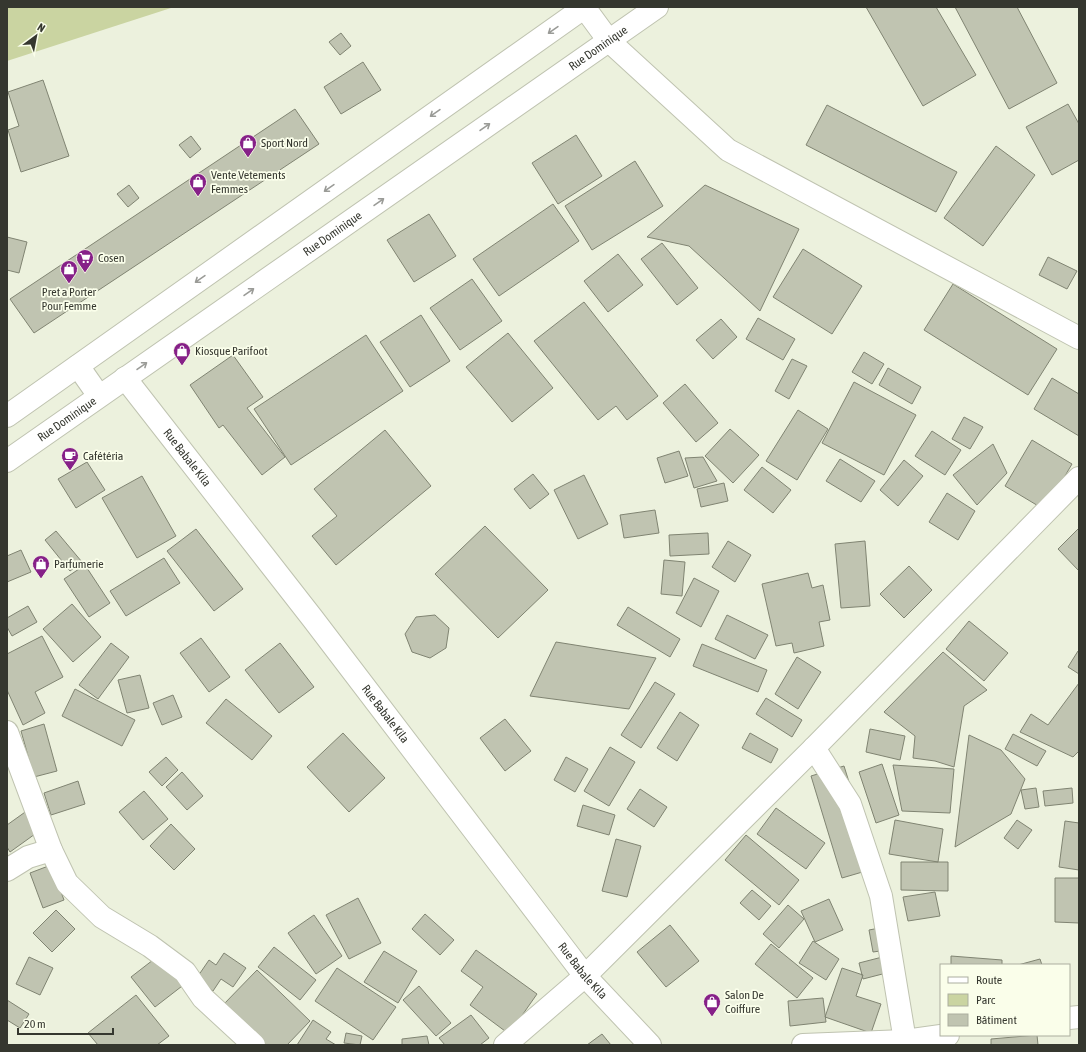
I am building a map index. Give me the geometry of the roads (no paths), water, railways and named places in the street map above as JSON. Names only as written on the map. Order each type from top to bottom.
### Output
[{"type":"street","points":[[8,411],[78,366],[584,7],[609,41],[728,150],[1079,338]]},
{"type":"street","name":"Rue Dominique","points":[[7,461],[657,7]]},
{"type":"street","points":[[78,366],[99,396]]},
{"type":"street","name":"Rue Babale Kila","points":[[124,378],[313,619],[585,976],[650,1045]]},
{"type":"street","points":[[505,1045],[585,976],[814,748],[1079,478]]},
{"type":"street","points":[[7,732],[50,850],[67,883],[102,917],[150,946],[185,972],[203,998],[254,1045]]},
{"type":"street","points":[[814,748],[850,804],[881,896],[905,1041]]},
{"type":"street","points":[[7,870],[28,857],[50,850]]},
{"type":"street","points":[[803,1045],[905,1041],[941,1036]]},
{"type":"place","name":"Sport Nord","points":[[248,158]]},
{"type":"place","name":"Vente Vetements Femmes","points":[[198,197]]},
{"type":"place","name":"Cosen","points":[[85,273]]},
{"type":"place","name":"Pret a Porter Pour Femme","points":[[69,284]]},
{"type":"place","name":"Kiosque Parifoot","points":[[182,366]]},
{"type":"place","name":"Cafétéria","points":[[70,471]]},
{"type":"place","name":"Parfumerie","points":[[41,579]]},
{"type":"place","name":"Salon De Coiffure","points":[[712,1017]]}]
